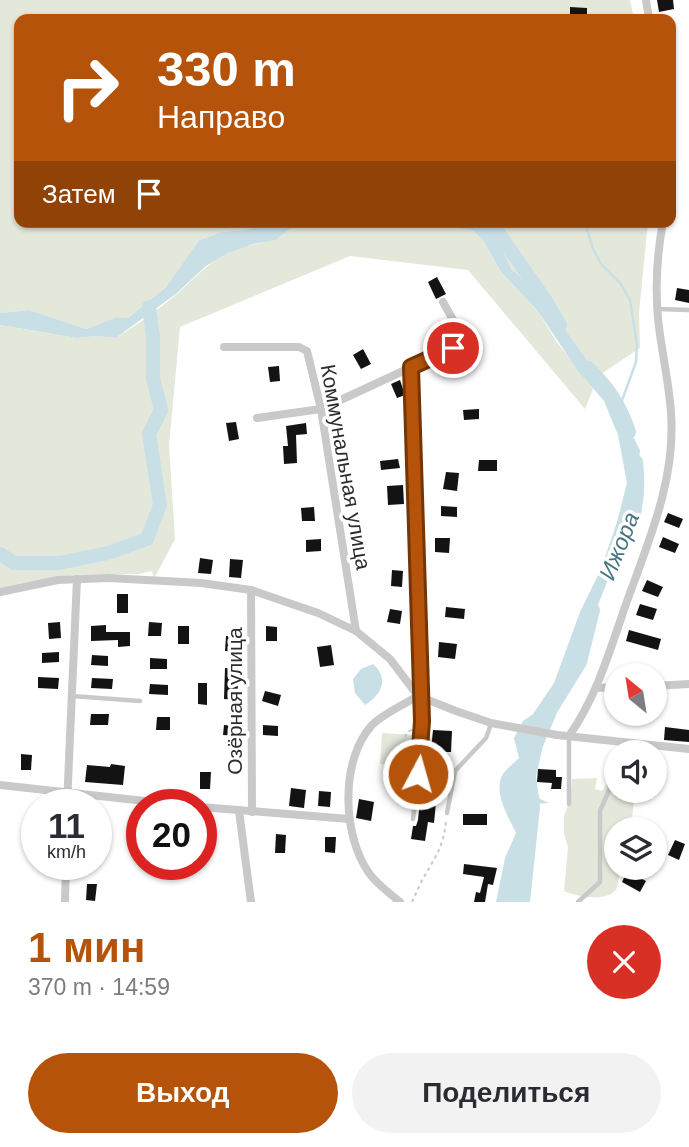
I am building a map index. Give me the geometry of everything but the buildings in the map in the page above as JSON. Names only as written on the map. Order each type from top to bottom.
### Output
[{"type":"street","points":[[569,736],[597,688],[656,521],[670,466],[671,413],[656,283],[662,228]]},
{"type":"street","points":[[257,418],[321,409],[461,341],[462,336],[443,302]]},
{"type":"street","name":"Коммунальная улица","points":[[224,347],[299,347],[307,351],[321,409],[356,631]]},
{"type":"street","points":[[411,367],[420,698]]},
{"type":"street","points":[[68,789],[77,579]]},
{"type":"street","points":[[0,592],[48,581],[77,579],[154,579],[251,590],[318,613],[356,631],[390,659],[420,698],[491,723],[557,735],[606,740]]},
{"type":"street","name":"Озёрная улица","points":[[251,590],[252,812]]},
{"type":"street","points":[[667,685],[689,684]]},
{"type":"street","points":[[597,688],[604,688]]},
{"type":"street","points":[[400,902],[369,873],[356,846],[349,819],[349,793],[353,762],[361,742],[373,725],[420,698]]},
{"type":"street","points":[[667,747],[689,749]]},
{"type":"street","points":[[0,786],[29,789]]},
{"type":"street","points":[[217,809],[349,819]]},
{"type":"street","points":[[239,811],[251,902]]},
{"type":"street","points":[[65,902],[66,880]]},
{"type":"lane","points":[[657,309],[689,310]]},
{"type":"lane","points":[[72,696],[140,701]]},
{"type":"lane","points":[[413,819],[422,729],[420,698]]},
{"type":"lane","points":[[447,813],[455,771],[486,738],[491,723]]},
{"type":"lane","points":[[569,736],[569,804]]},
{"type":"lane","points":[[578,902],[600,882],[600,811],[604,802]]},
{"type":"path","points":[[405,737],[411,729],[422,729]]},
{"type":"path","points":[[418,774],[453,780]]},
{"type":"path","points":[[412,902],[422,879],[437,858],[444,837],[447,813]]},
{"type":"shaded area","points":[[0,0],[630,0],[633,14],[14,14],[14,228],[253,228],[222,232],[199,240],[166,287],[128,318],[114,318],[86,329],[29,310],[0,313]]},
{"type":"shaded area","points":[[488,228],[647,228],[639,313],[640,348],[598,376],[552,311],[511,268],[494,232]]},
{"type":"shaded area","points":[[290,229],[472,230],[483,240],[501,272],[537,310],[556,341],[593,389],[585,409],[468,270],[350,256],[180,327],[169,446],[175,539],[154,579],[152,571],[139,574],[73,575],[0,589],[0,325],[77,338],[116,338],[163,305],[218,259],[273,239]]},
{"type":"shaded area","points":[[382,733],[413,735],[410,766],[380,764]]},
{"type":"shaded area","points":[[597,778],[595,789],[602,791],[604,788],[604,803],[634,803],[632,817],[604,817],[604,880],[618,880],[616,890],[599,897],[564,891],[568,847],[564,834],[564,816],[570,800],[572,779]]},
{"type":"water","points":[[292,228],[275,240],[228,253],[206,266],[177,293],[116,338],[77,338],[0,325],[0,313],[29,310],[86,329],[114,318],[128,318],[166,287],[199,240],[222,232]]},
{"type":"water","points":[[455,228],[488,228],[494,232],[511,268],[552,311],[609,391],[640,450],[634,515],[587,632],[581,656],[565,689],[557,696],[529,748],[537,793],[540,799],[549,803],[534,804],[529,808],[527,822],[530,833],[525,848],[528,895],[522,898],[521,902],[496,902],[505,858],[516,833],[500,796],[500,781],[519,758],[514,738],[523,721],[533,714],[554,683],[580,612],[601,569],[627,483],[618,435],[604,401],[578,371],[537,310],[501,272],[483,240],[472,230]]},
{"type":"water","points":[[373,664],[382,681],[379,692],[365,705],[355,693],[353,679],[361,669]]},
{"type":"waterway","name":"Ижора","points":[[495,228],[560,325]]},
{"type":"waterway","points":[[587,228],[601,264],[620,283],[630,300],[637,344],[636,362],[620,406]]},
{"type":"waterway","name":"Ижора","points":[[0,554],[14,563],[59,563],[108,553],[147,539],[160,505],[149,434],[161,410],[153,378],[153,337],[149,307]]},
{"type":"waterway","name":"Ижора","points":[[588,368],[613,397],[629,432]]},
{"type":"waterway","name":"Ижора","points":[[614,562],[634,514],[637,491],[636,462]]},
{"type":"waterway","name":"Ижора","points":[[523,902],[533,807],[529,776],[536,745],[551,709],[580,662],[593,610]]},
{"type":"route","points":[[418,774],[422,721],[411,367],[453,348]]}]
